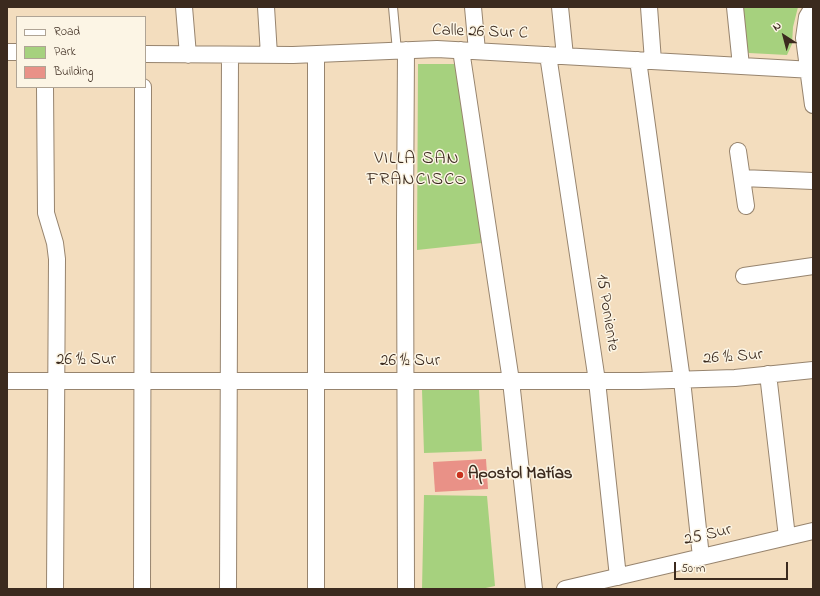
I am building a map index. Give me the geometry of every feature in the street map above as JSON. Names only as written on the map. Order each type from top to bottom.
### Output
[{"type":"street","points":[[184,7],[188,55]]},
{"type":"street","points":[[266,7],[270,55]]},
{"type":"street","points":[[473,7],[477,51]]},
{"type":"street","points":[[560,7],[565,56]]},
{"type":"street","points":[[649,7],[646,60],[701,557]]},
{"type":"street","points":[[735,7],[741,66]]},
{"type":"street","points":[[813,7],[807,17],[804,29],[813,105]]},
{"type":"street","points":[[402,50],[407,381],[406,589]]},
{"type":"street","name":"Calle 26 Sur C","points":[[146,54],[316,55],[402,50],[461,50],[810,70]]},
{"type":"street","points":[[461,50],[511,381],[534,589]]},
{"type":"street","points":[[228,589],[230,55]]},
{"type":"street","points":[[316,55],[316,589]]},
{"type":"street","name":"15 Poniente","points":[[548,55],[597,381],[618,577]]},
{"type":"street","points":[[45,88],[46,213],[57,259],[55,589]]},
{"type":"street","points":[[142,589],[143,88]]},
{"type":"street","points":[[738,151],[746,206]]},
{"type":"street","points":[[742,178],[813,181]]},
{"type":"street","points":[[744,276],[813,266]]},
{"type":"street","name":"26 ½ Sur","points":[[7,381],[682,380],[735,378],[813,370]]},
{"type":"street","points":[[768,374],[787,537]]},
{"type":"street","name":"25 Sur","points":[[565,589],[813,531]]},
{"type":"lane","points":[[393,7],[402,50]]},
{"type":"green space","points":[[739,7],[798,7],[793,27],[792,44],[787,55],[749,53],[743,49]]},
{"type":"green space","points":[[418,64],[457,64],[482,243],[417,250]]},
{"type":"green space","points":[[479,389],[482,451],[424,453],[422,390]]},
{"type":"green space","points":[[424,495],[487,496],[495,586],[481,589],[422,589]]},
{"type":"building","name":"Apostol Matías","points":[[486,459],[488,489],[435,492],[433,462]]},
{"type":"place","name":"Apostol Matías","points":[[460,475]]},
{"type":"district","name":"VILLA SAN FRANCISCO","points":[[417,170]]}]
